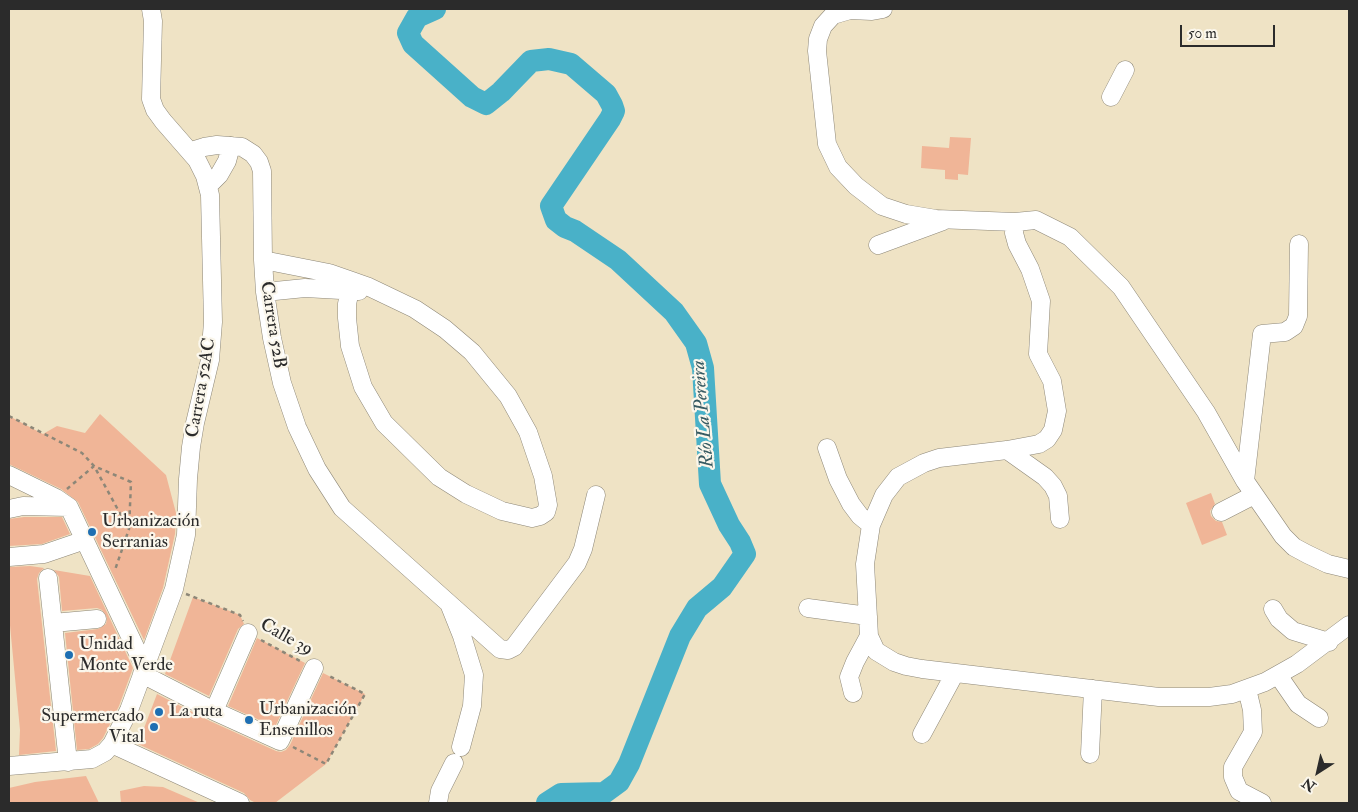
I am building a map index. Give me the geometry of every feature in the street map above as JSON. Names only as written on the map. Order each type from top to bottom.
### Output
[{"type":"street","name":"Carrera 52AC","points":[[112,744],[129,710],[174,589],[186,535],[188,479],[195,423],[210,360],[212,322],[210,195],[202,168],[191,151],[162,121],[151,99],[153,21],[151,9]]},
{"type":"street","points":[[883,9],[872,11],[850,10],[833,15],[823,26],[818,39],[817,51],[827,144],[838,166],[856,186],[882,206],[906,214],[949,219],[1015,222],[1036,220],[1070,237],[1121,287],[1206,412],[1250,488],[1283,536],[1294,547],[1328,564],[1349,569]]},
{"type":"street","points":[[1111,97],[1125,70]]},
{"type":"street","points":[[208,186],[219,175],[227,161],[231,146]]},
{"type":"street","name":"Carrera 52B","points":[[191,151],[204,147],[242,147],[253,154],[259,162],[262,171],[265,292],[272,338],[282,383],[297,427],[318,468],[342,508],[500,648],[508,650],[514,647],[577,563],[583,549],[596,495]]},
{"type":"street","points":[[878,245],[949,219]]},
{"type":"street","points":[[1015,222],[1014,233],[1017,244],[1030,269],[1041,301],[1038,354],[1052,381],[1058,411],[1053,430],[1047,439],[1039,444],[1007,450],[938,458],[898,477],[884,495],[871,525],[865,564],[869,636],[876,650],[894,662],[906,666],[1159,697],[1208,698],[1247,689],[1278,675],[1329,642],[1349,625]]},
{"type":"street","points":[[1220,512],[1250,488],[1262,334],[1286,332],[1294,326],[1298,316],[1300,244]]},
{"type":"street","points":[[263,260],[329,273],[351,285],[385,295],[416,309],[445,329],[472,352],[508,396],[528,432],[543,476],[548,505],[546,512],[532,518],[502,511],[466,494],[439,477],[384,423],[363,388],[350,346],[347,318],[351,285]]},
{"type":"street","points":[[265,292],[351,285]]},
{"type":"street","points":[[827,448],[838,479],[852,504],[860,516],[871,525]]},
{"type":"street","points":[[1007,450],[1045,477],[1053,486],[1058,496],[1060,519]]},
{"type":"street","points":[[9,475],[62,502],[85,540],[143,671],[214,710],[280,741],[314,668]]},
{"type":"street","points":[[16,508],[62,502]]},
{"type":"street","points":[[9,557],[44,554],[85,540]]},
{"type":"street","points":[[48,578],[68,762]]},
{"type":"street","points":[[438,803],[440,791],[458,755],[472,706],[474,675],[462,636],[449,604]]},
{"type":"street","points":[[808,608],[868,616]]},
{"type":"street","points":[[1273,609],[1279,619],[1293,631],[1329,642]]},
{"type":"street","points":[[53,623],[97,619]]},
{"type":"street","points":[[214,710],[248,634]]},
{"type":"street","points":[[853,693],[849,677],[869,636]]},
{"type":"street","points":[[922,734],[955,673]]},
{"type":"street","points":[[1278,675],[1298,704],[1319,718]]},
{"type":"street","points":[[1090,754],[1093,689]]},
{"type":"street","points":[[1247,689],[1252,710],[1253,732],[1233,767],[1233,777],[1239,791],[1262,803]]},
{"type":"street","points":[[9,766],[92,760],[105,752],[112,744],[240,803]]},
{"type":"path","points":[[9,416],[82,453],[94,466],[129,529]]},
{"type":"path","points":[[62,502],[94,466]]},
{"type":"path","points":[[94,466],[131,482],[129,529],[107,590]]},
{"type":"path","name":"Calle 39","points":[[174,589],[240,615],[248,634],[365,694],[326,764],[280,741]]},
{"type":"building","points":[[950,137],[971,138],[968,175],[958,174],[958,180],[945,179],[945,170],[921,168],[922,146],[949,148]]},
{"type":"building","name":"Urbanización Serranias","points":[[100,414],[166,475],[176,513],[175,534],[163,588],[144,640],[78,502],[61,489],[9,464],[9,416],[43,434],[57,426],[85,433]]},
{"type":"building","points":[[1211,493],[1215,504],[1210,511],[1211,516],[1216,521],[1222,522],[1227,535],[1202,545],[1186,503]]},
{"type":"building","points":[[62,517],[70,534],[42,544],[9,546],[9,519]]},
{"type":"building","points":[[30,566],[44,568],[39,573],[37,579],[56,751],[19,755],[20,730],[9,615],[9,567]]},
{"type":"building","points":[[54,570],[90,576],[133,668],[119,706],[103,738],[98,744],[89,749],[77,750],[65,633],[98,629],[106,624],[107,618],[102,610],[97,608],[62,611],[59,577]]},
{"type":"building","points":[[193,597],[240,615],[244,624],[238,629],[209,696],[165,674]]},
{"type":"building","points":[[257,638],[305,663],[275,727],[228,706]]},
{"type":"building","points":[[323,673],[365,694],[326,764],[275,803],[256,803],[250,800],[244,793],[138,744],[157,694],[210,721],[281,752],[290,745]]},
{"type":"building","points":[[86,776],[99,803],[9,803],[9,788],[35,782]]},
{"type":"building","points":[[144,786],[163,787],[200,803],[121,803],[120,791]]},
{"type":"waterway","name":"Río La Pereira","points":[[435,9],[417,17],[408,33],[413,44],[472,97],[486,104],[501,92],[531,61],[549,59],[571,64],[606,94],[614,111],[551,206],[556,220],[618,260],[674,312],[696,343],[703,368],[710,484],[745,554],[722,587],[697,608],[680,636],[629,764],[619,782],[604,793],[561,794],[547,803]]},
{"type":"place","name":"Urbanización Serranias","points":[[92,532]]},
{"type":"place","name":"Unidad Monte Verde","points":[[69,655]]},
{"type":"place","name":"La ruta","points":[[159,712]]},
{"type":"place","name":"Urbanización Ensenillos","points":[[249,720]]},
{"type":"place","name":"Supermercado Vital","points":[[154,727]]}]
